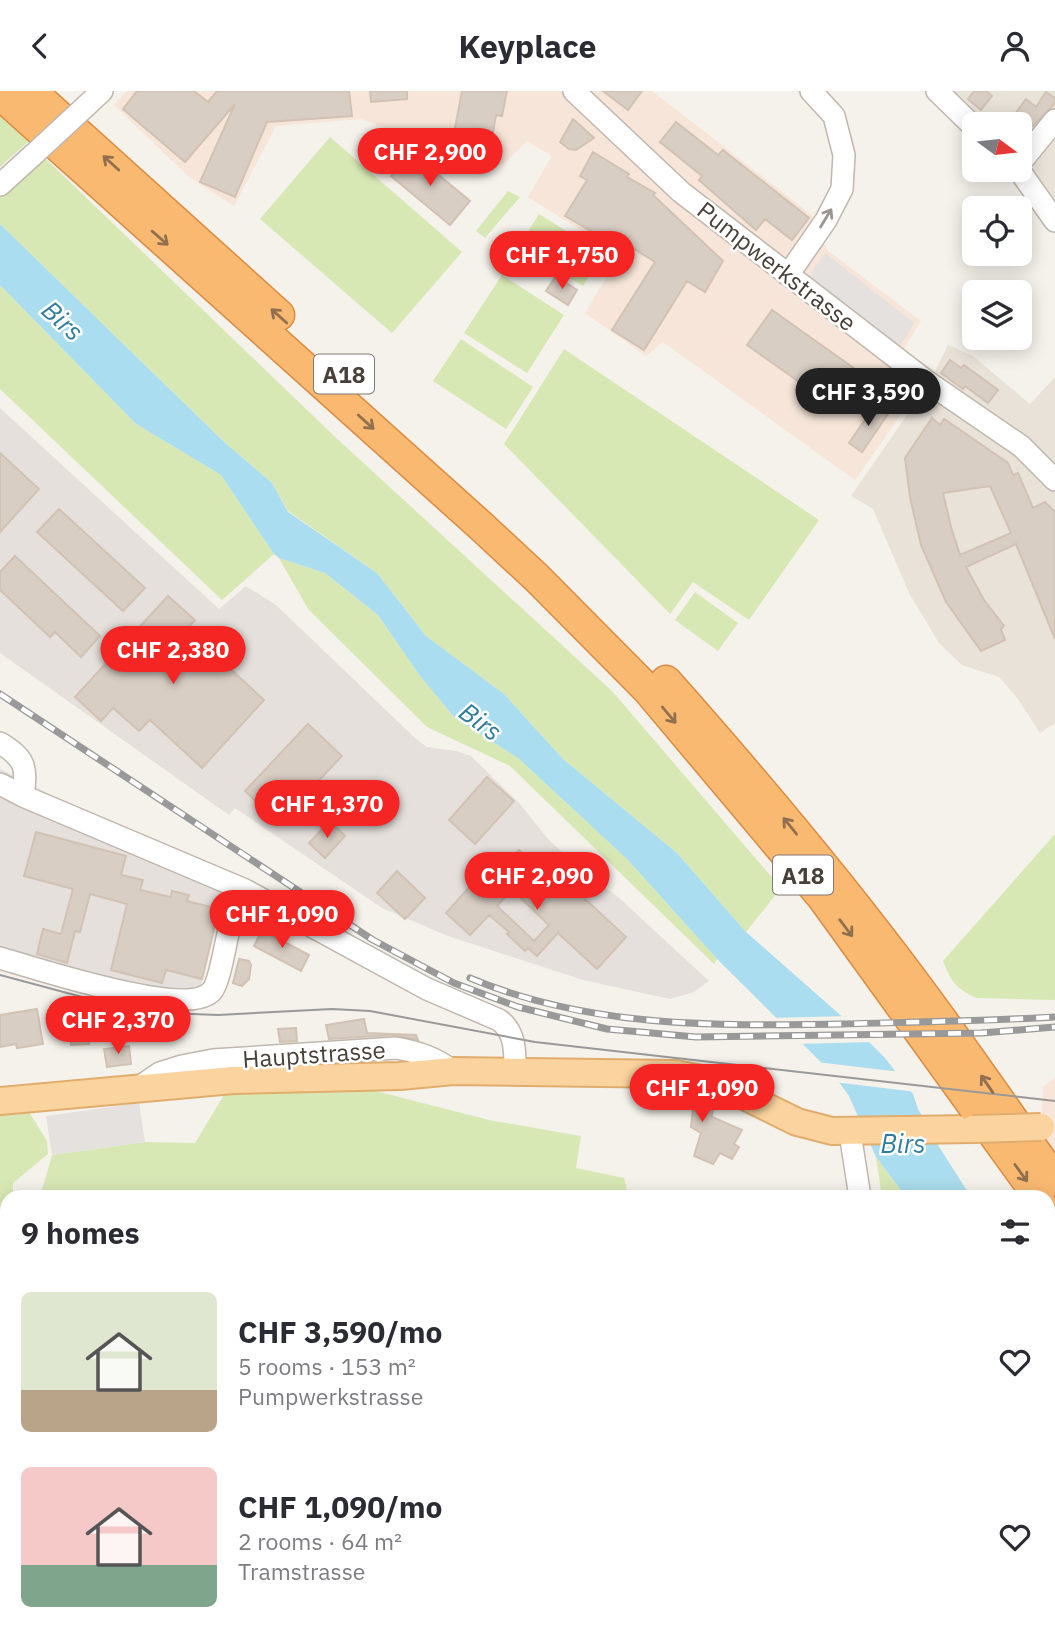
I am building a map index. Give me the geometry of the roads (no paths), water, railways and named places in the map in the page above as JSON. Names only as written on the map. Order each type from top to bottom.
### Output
[{"type":"highway","name":"A18","points":[[32,91],[416,440],[651,664],[836,881],[916,985],[1055,1180]]},
{"type":"highway","name":"A18","points":[[0,94],[481,526],[537,578],[648,691],[823,898],[1034,1190]]},
{"type":"main road","name":"Hauptstrasse","points":[[0,1101],[233,1080],[400,1076],[453,1071],[676,1074],[716,1082],[797,1122],[832,1131],[850,1133],[1048,1127]]},
{"type":"street","points":[[0,185],[102,91]]},
{"type":"street","name":"Pumpwerkstrasse","points":[[574,91],[681,192],[929,383],[1021,446],[1055,480]]},
{"type":"street","points":[[789,275],[826,220],[842,189],[844,155],[834,116],[811,91]]},
{"type":"street","points":[[937,91],[962,115]]},
{"type":"street","points":[[1032,148],[1055,120]]},
{"type":"street","points":[[1027,182],[1055,221]]},
{"type":"street","points":[[0,743],[19,756],[24,767],[23,796]]},
{"type":"street","points":[[0,784],[245,890],[427,989],[504,1023],[513,1039],[516,1071]]},
{"type":"street","points":[[0,958],[122,993],[201,998],[214,988],[231,922],[245,890]]},
{"type":"street","points":[[850,1133],[859,1190]]},
{"type":"water","name":"Birs","points":[[0,224],[223,441],[272,483],[288,512],[377,573],[426,636],[504,694],[563,759],[677,853],[746,932],[856,1029],[885,1058],[913,1094],[936,1142],[967,1190],[901,1190],[876,1157],[849,1096],[833,1074],[717,959],[627,859],[518,758],[455,718],[420,676],[378,615],[325,573],[274,554],[221,475],[136,424],[0,285]]},
{"type":"tram line","points":[[0,975],[112,1005],[167,1013],[218,1015],[332,1009],[370,1011],[535,1042],[1055,1101]]},
{"type":"railway","points":[[0,694],[373,940],[454,983],[518,1007],[607,1029],[696,1037],[982,1033],[1055,1027]]},
{"type":"railway","points":[[470,978],[560,1007],[653,1021],[794,1025],[1055,1017]]}]
